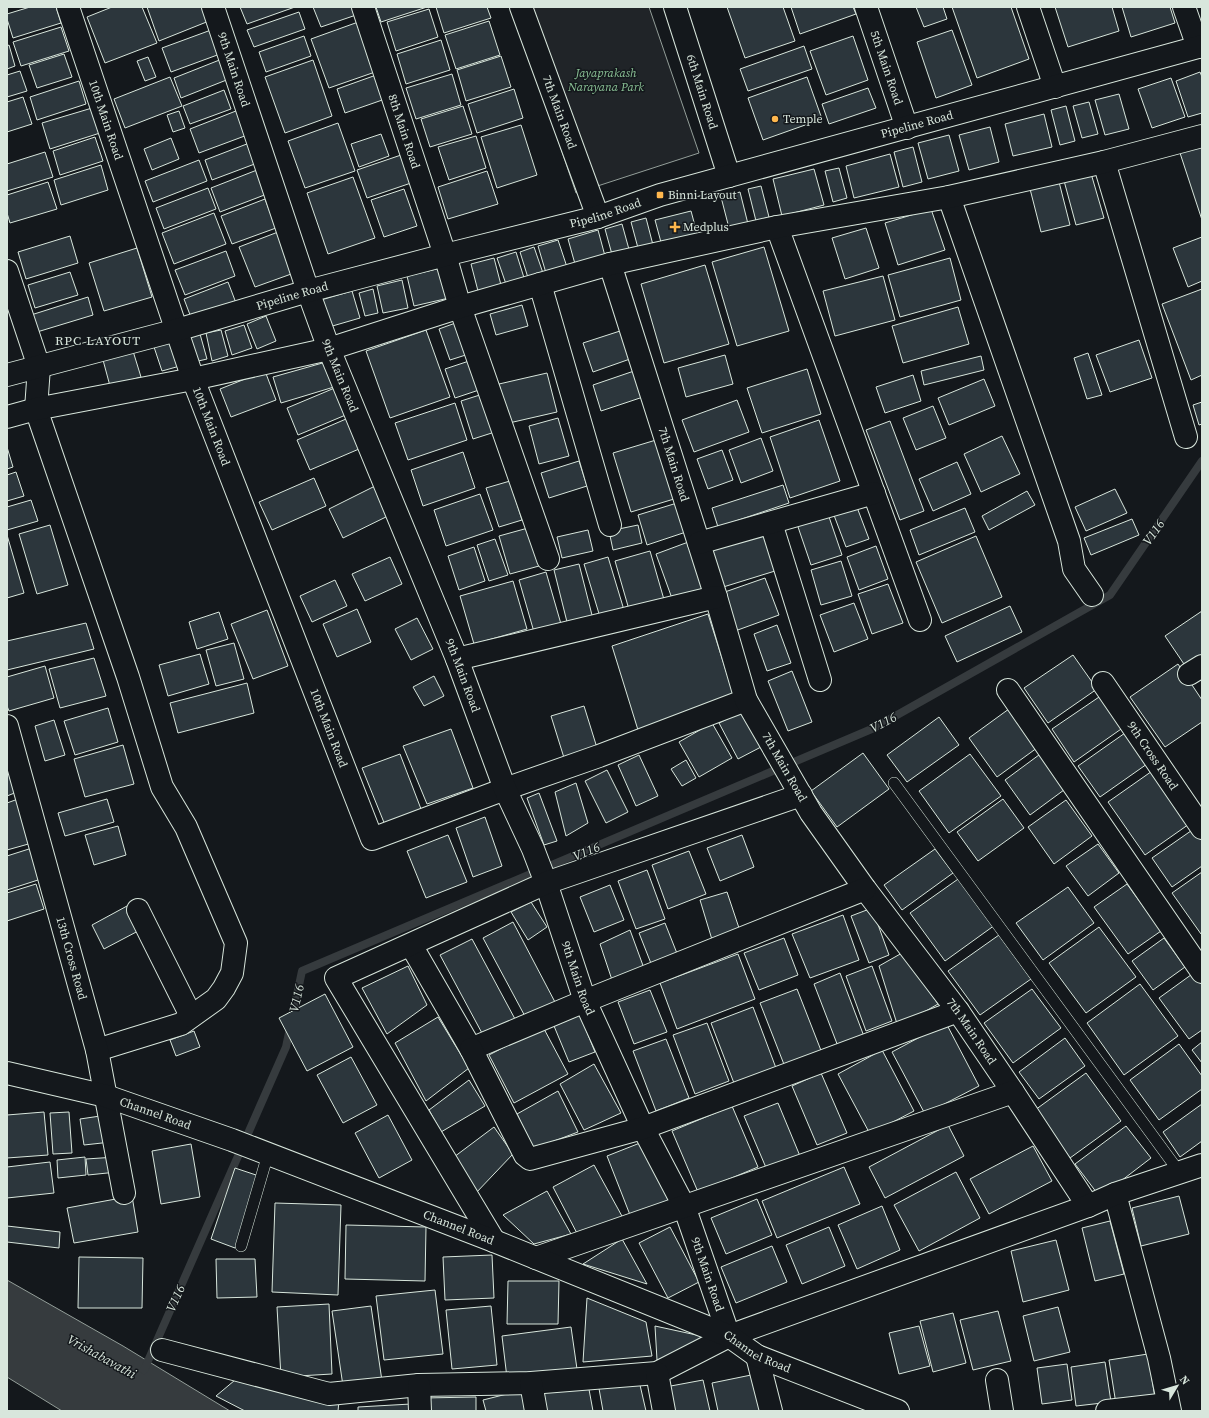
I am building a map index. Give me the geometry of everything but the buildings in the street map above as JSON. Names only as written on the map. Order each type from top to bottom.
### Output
[{"type":"street","name":"10th Main Road","points":[[68,7],[193,379],[372,839],[505,789]]},
{"type":"street","name":"9th Main Road","points":[[214,7],[329,350],[457,659],[505,789],[536,858],[585,1001],[643,1128],[684,1206],[729,1336]]},
{"type":"street","name":"8th Main Road","points":[[363,7],[446,255],[460,307],[548,559]]},
{"type":"street","name":"7th Main Road","points":[[521,7],[598,217]]},
{"type":"street","name":"6th Main Road","points":[[675,7],[729,176]]},
{"type":"street","name":"5th Main Road","points":[[866,7],[907,128]]},
{"type":"street","points":[[1028,7],[1055,87]]},
{"type":"street","points":[[1184,7],[1200,47]]},
{"type":"street","name":"Pipeline Road","points":[[7,375],[177,330],[308,291],[598,217],[660,196],[729,176],[1200,47]]},
{"type":"street","points":[[7,417],[36,409],[193,379],[329,350],[460,307],[610,264],[777,227],[949,197],[1104,162],[1202,136]]},
{"type":"street","points":[[1104,162],[1186,437]]},
{"type":"street","points":[[949,197],[1069,541],[1074,569],[1092,595]]},
{"type":"street","points":[[777,227],[920,620]]},
{"type":"street","name":"7th Main Road","points":[[610,264],[716,597],[746,700],[811,813],[865,890],[958,1011],[1014,1092],[1088,1206]]},
{"type":"street","points":[[7,271],[39,367],[36,409],[128,677],[162,787],[186,827],[236,943],[232,973],[216,999],[181,1024],[98,1050]]},
{"type":"street","points":[[540,284],[610,524]]},
{"type":"street","points":[[699,543],[874,493]]},
{"type":"street","points":[[771,523],[820,680]]},
{"type":"street","points":[[457,659],[716,597]]},
{"type":"street","name":"9th Cross Road","points":[[1103,683],[1202,828]]},
{"type":"street","points":[[1008,690],[1202,972]]},
{"type":"street","points":[[505,789],[599,756],[746,700]]},
{"type":"street","name":"13th Cross Road","points":[[7,726],[98,1050],[124,1193]]},
{"type":"street","points":[[494,1241],[336,978],[411,945],[545,882],[799,791]]},
{"type":"street","points":[[470,1050],[585,1001],[865,890]]},
{"type":"street","points":[[138,910],[191,1016]]},
{"type":"street","points":[[411,945],[470,1050],[525,1155],[530,1159],[643,1128],[958,1011]]},
{"type":"street","name":"Channel Road","points":[[7,1073],[106,1096],[261,1151],[494,1241],[729,1336],[757,1356],[898,1411]]},
{"type":"street","points":[[536,1258],[1014,1092]]},
{"type":"street","points":[[162,1350],[329,1394],[420,1385],[531,1383],[657,1373],[729,1336],[1088,1206],[1115,1194],[1202,1165]]},
{"type":"street","points":[[1107,1411],[1169,1408],[1159,1358],[1115,1194]]},
{"type":"street","points":[[757,1356],[771,1411]]},
{"type":"street","points":[[657,1373],[664,1411]]},
{"type":"street","points":[[997,1380],[1002,1411]]},
{"type":"street","points":[[531,1383],[536,1411]]},
{"type":"street","points":[[420,1385],[420,1411]]},
{"type":"lane","points":[[894,783],[1180,1173]]},
{"type":"lane","points":[[242,1246],[261,1151]]},
{"type":"green space","name":"Jayaprakash Narayana Park","points":[[513,7],[649,7],[699,153],[576,193]]},
{"type":"water","name":"Vrishabavathi","points":[[7,1280],[123,1346],[230,1411],[62,1411],[7,1377]]},
{"type":"waterway","name":"V116","points":[[144,1370],[286,1047],[302,971],[874,728],[1110,595],[1202,461]]},
{"type":"place","name":"Temple","points":[[775,119]]},
{"type":"place","name":"Binni Layout","points":[[660,195]]},
{"type":"place","name":"Medplus","points":[[675,227]]},
{"type":"district","name":"RPC LAYOUT","points":[[98,340]]}]
